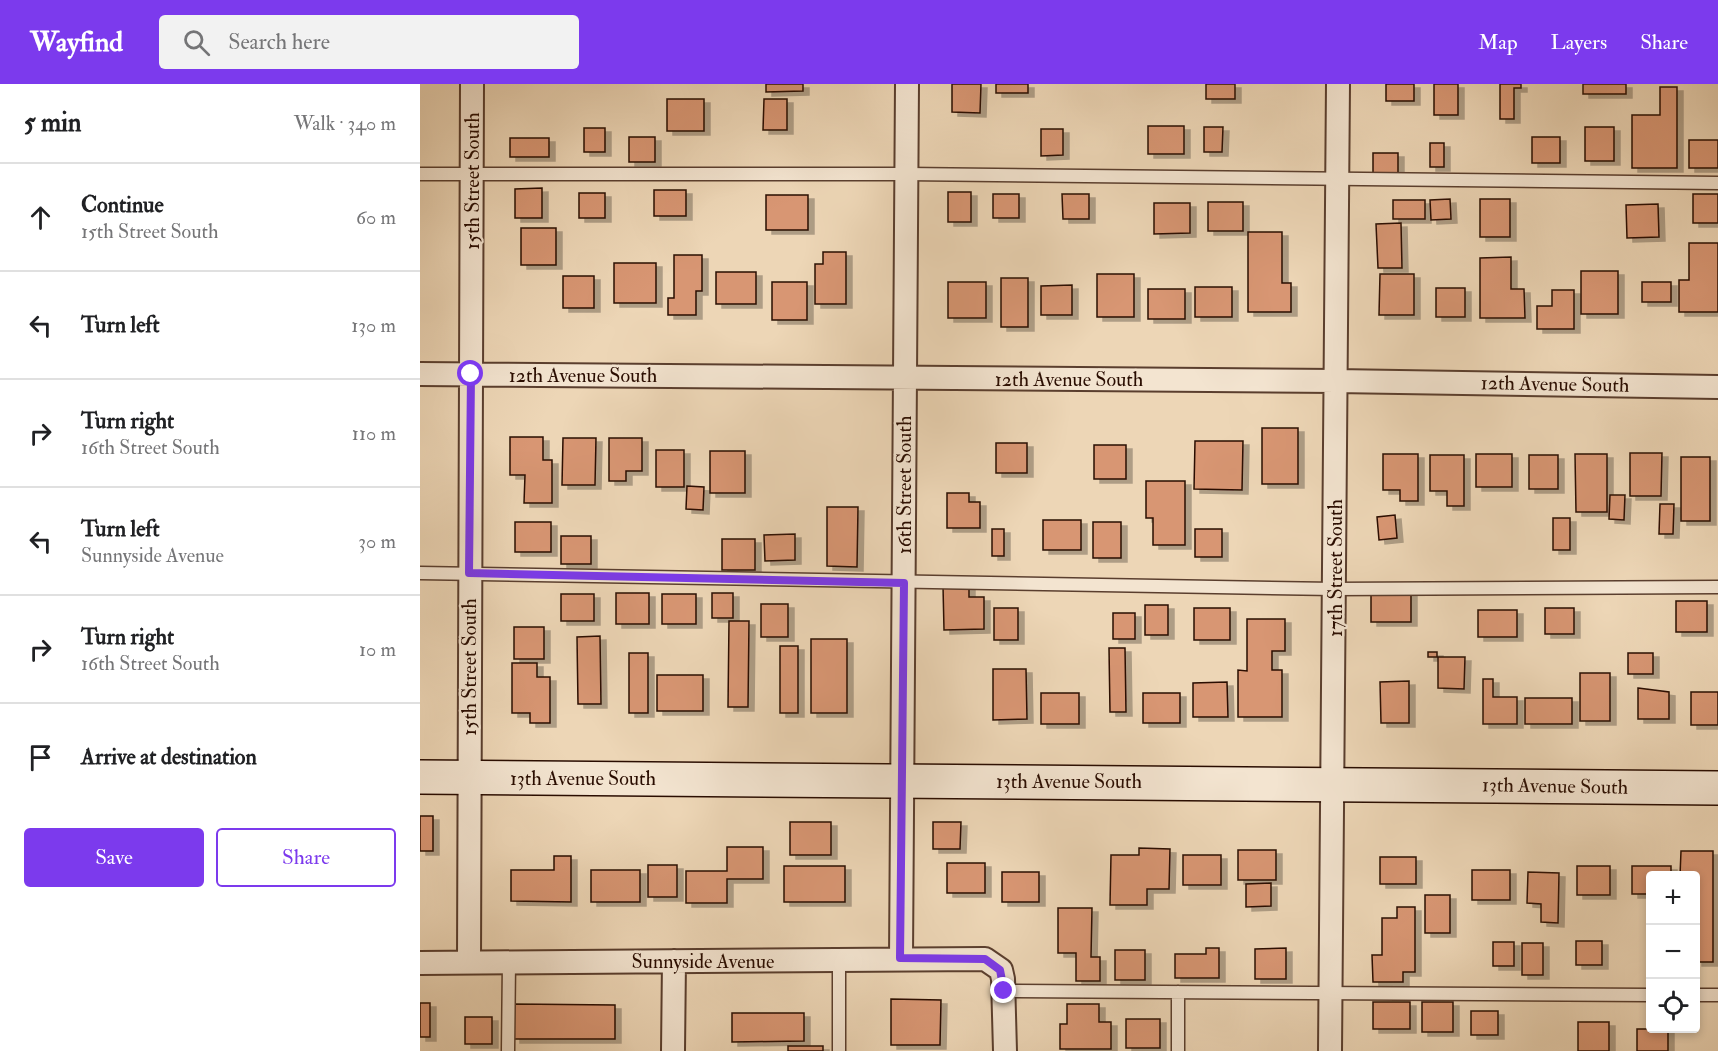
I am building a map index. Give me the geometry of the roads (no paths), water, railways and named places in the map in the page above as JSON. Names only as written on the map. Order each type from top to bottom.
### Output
[{"type":"street","name":"15th Street South","points":[[470,963],[469,573],[472,84]]},
{"type":"street","name":"16th Street South","points":[[900,958],[903,780],[903,378],[908,84]]},
{"type":"street","name":"17th Street South","points":[[1330,1051],[1338,84]]},
{"type":"street","name":"12th Avenue South","points":[[420,374],[1336,381],[1718,387]]},
{"type":"street","name":"13th Avenue South","points":[[420,777],[1718,788]]},
{"type":"street","name":"Sunnyside Avenue","points":[[420,963],[985,959],[1000,970],[1004,991]]},
{"type":"street","points":[[673,1051],[674,961]]},
{"type":"street","points":[[1004,991],[1005,1051]]},
{"type":"lane","points":[[420,174],[906,174],[1718,183]]},
{"type":"lane","points":[[420,573],[1334,589],[1718,587]]},
{"type":"lane","points":[[839,960],[839,1051]]},
{"type":"lane","points":[[508,1051],[509,962]]},
{"type":"lane","points":[[1004,991],[1646,995]]},
{"type":"lane","points":[[1178,992],[1178,1051]]},
{"type":"lane","points":[[1700,995],[1718,995]]}]
